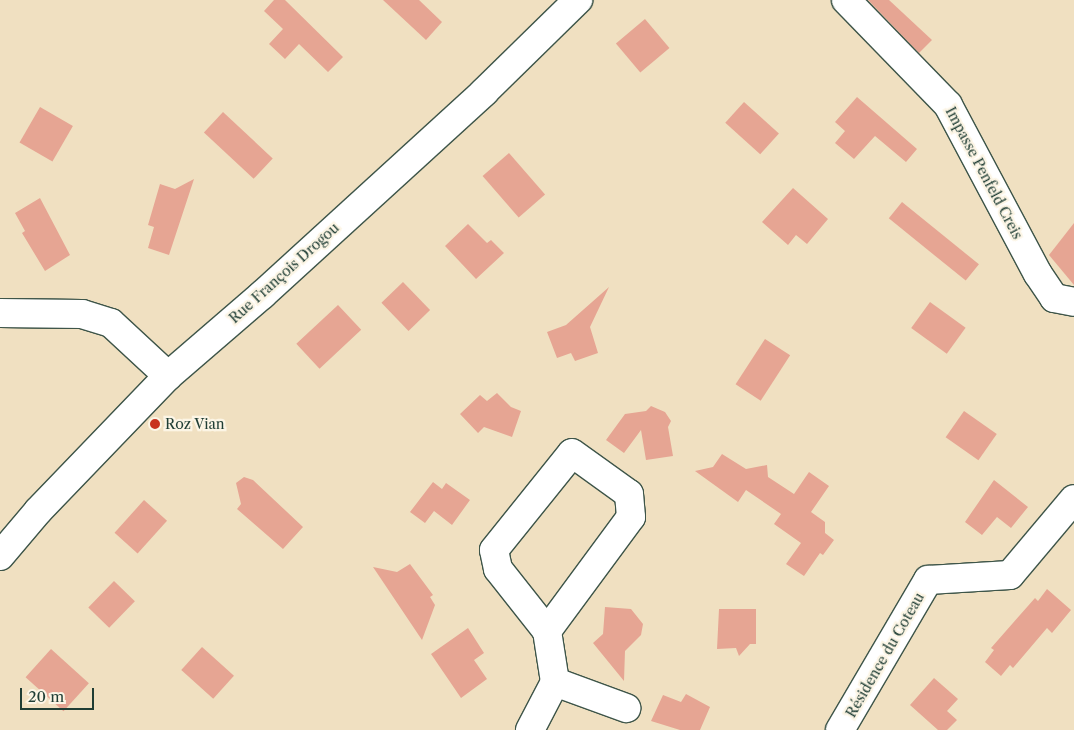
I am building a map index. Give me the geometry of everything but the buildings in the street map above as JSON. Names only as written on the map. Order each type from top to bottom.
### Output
[{"type":"street","name":"Impasse Penfeld Creis","points":[[846,0],[948,105],[1038,274],[1054,298],[1074,302]]},
{"type":"street","name":"Rue François Drogou","points":[[0,556],[38,510],[168,376],[276,282],[484,92],[563,4]]},
{"type":"street","points":[[0,312],[82,314],[111,323],[168,376]]},
{"type":"street","points":[[530,730],[555,682],[547,631],[498,568],[494,550],[572,453],[629,494],[631,517],[547,631]]},
{"type":"street","name":"Résidence du Coteau","points":[[840,730],[928,580],[1010,575],[1074,499]]},
{"type":"street","points":[[555,682],[626,708]]},
{"type":"place","name":"Roz Vian","points":[[155,424]]}]
